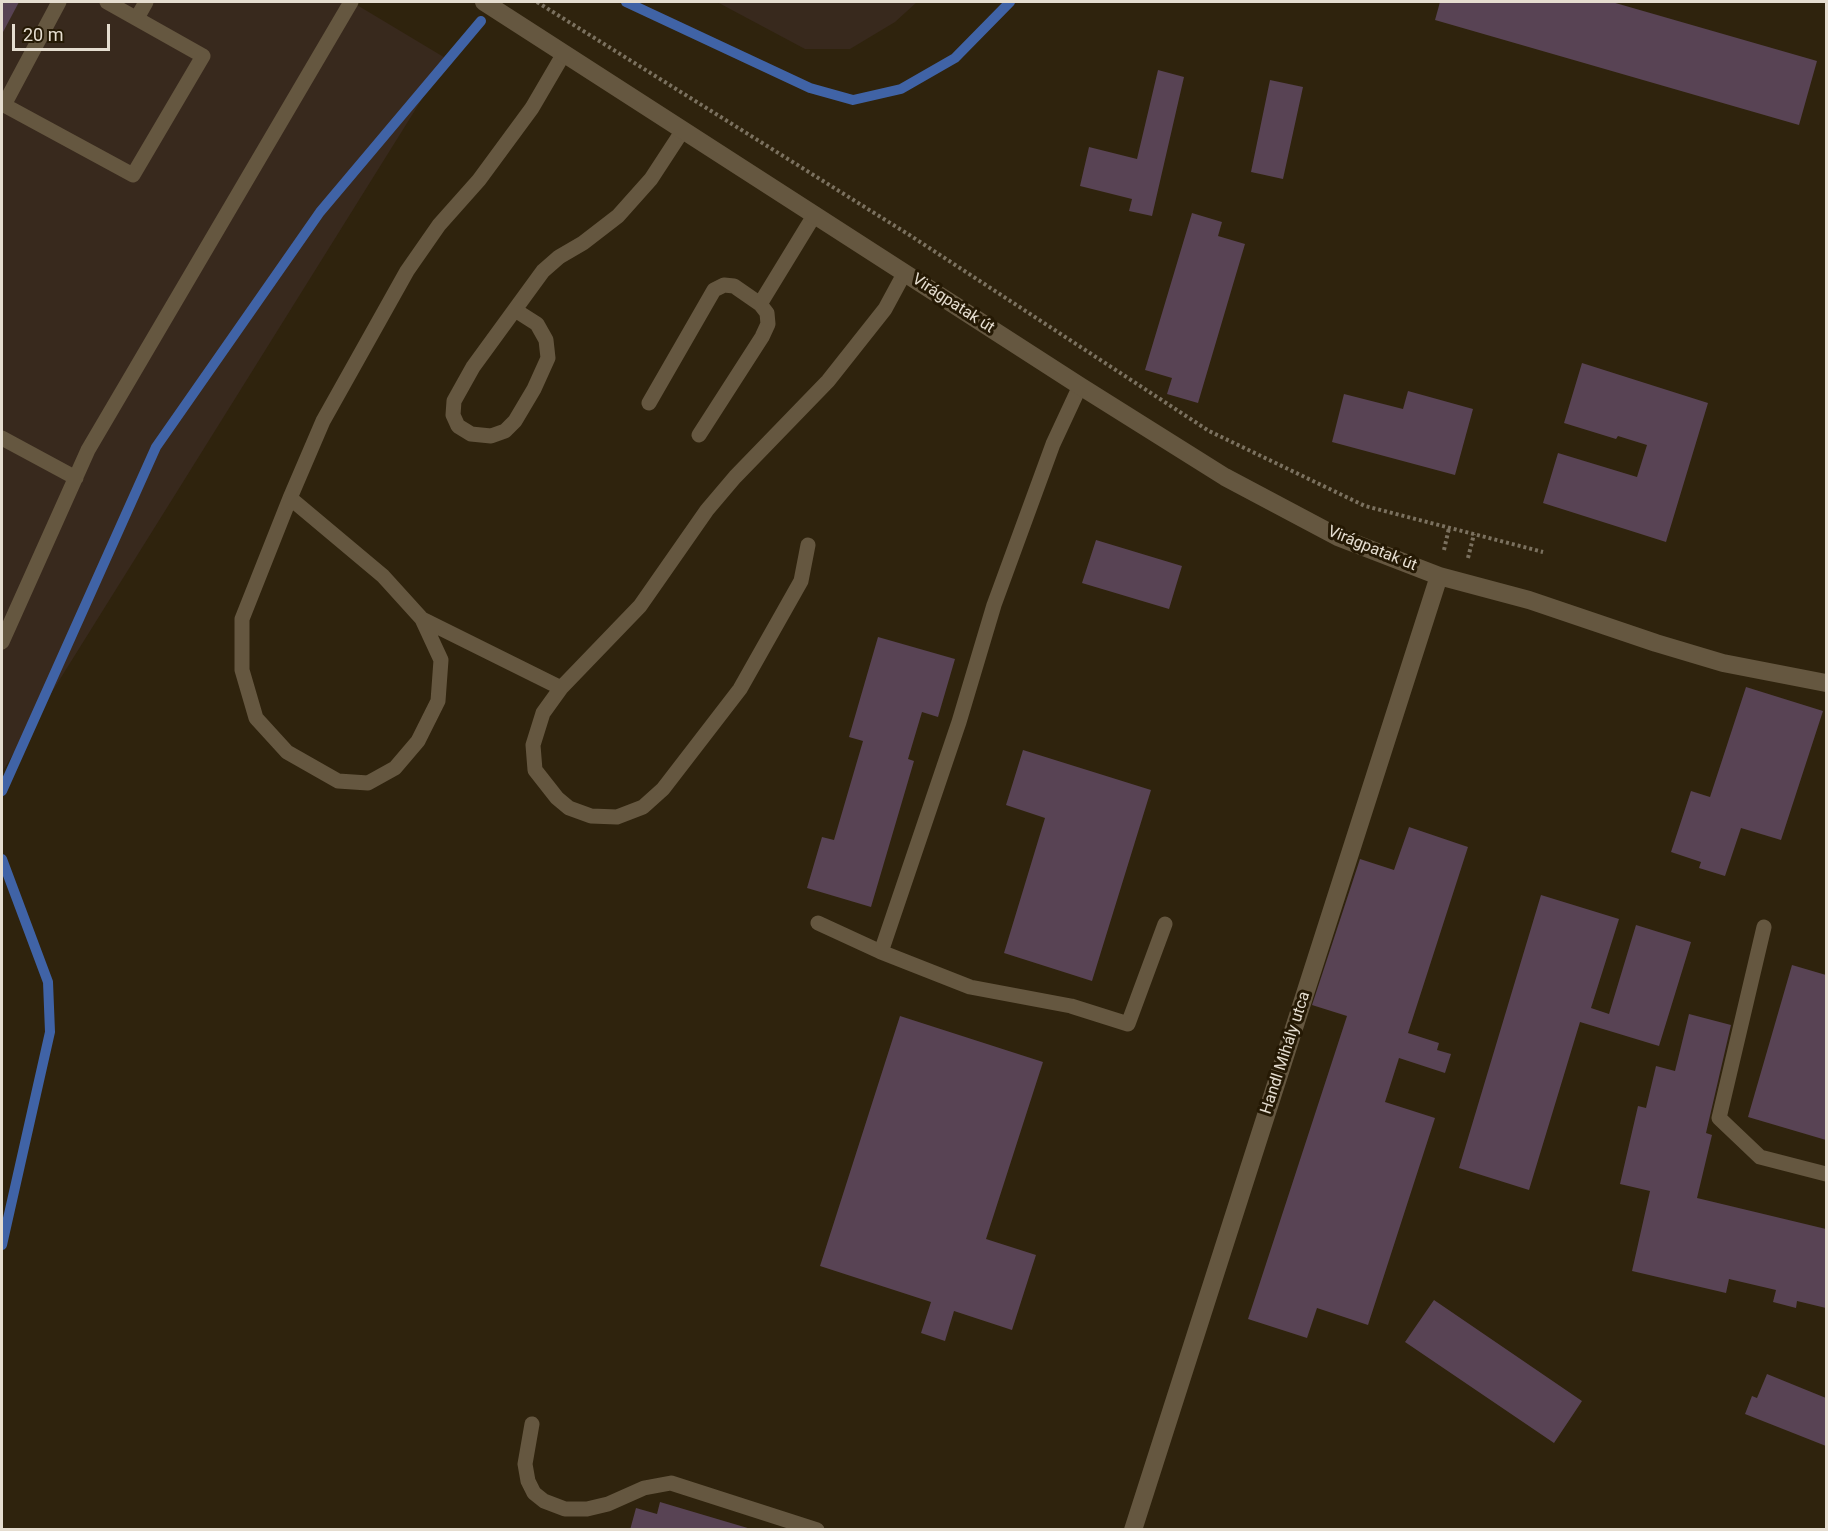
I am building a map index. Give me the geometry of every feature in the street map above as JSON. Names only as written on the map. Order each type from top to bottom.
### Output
[{"type":"street","name":"Virágpatak út","points":[[484,2],[1225,477],[1338,537],[1439,576],[1529,600],[1612,630],[1723,663],[1827,683]]},
{"type":"street","name":"Handl Mihály utca","points":[[1132,1530],[1439,576]]},
{"type":"lane","points":[[58,2],[3,107],[133,175],[203,56],[107,2]]},
{"type":"lane","points":[[137,18],[146,2]]},
{"type":"lane","points":[[2,642],[88,450],[351,2]]},
{"type":"lane","points":[[290,498],[383,576],[422,619],[441,660],[438,701],[418,741],[395,768],[369,783],[338,781],[287,752],[256,718],[242,670],[242,619],[290,498],[324,421],[407,271],[439,225],[479,180],[532,108],[563,54]]},
{"type":"lane","points":[[515,310],[537,324],[546,340],[548,358],[515,421],[505,431],[491,436],[471,434],[459,426],[453,415],[454,401],[473,367],[543,271],[558,256],[583,243],[618,216],[651,179],[683,130]]},
{"type":"lane","points":[[760,304],[815,214]]},
{"type":"lane","points":[[808,545],[801,581],[741,689],[677,772],[643,807],[617,817],[591,816],[569,808],[536,770],[533,745],[543,713],[561,688],[640,606],[707,510],[728,485],[828,381],[885,309],[905,272]]},
{"type":"lane","points":[[649,403],[714,290],[724,285],[734,286],[760,304],[767,313],[768,324],[699,435]]},
{"type":"lane","points":[[881,952],[959,722],[994,605],[1053,444],[1080,386]]},
{"type":"lane","points":[[2,438],[76,478]]},
{"type":"lane","points":[[422,619],[561,688]]},
{"type":"lane","points":[[818,922],[881,952],[970,987],[1071,1006],[1128,1024],[1165,924]]},
{"type":"lane","points":[[1764,927],[1719,1118],[1760,1157],[1827,1174]]},
{"type":"lane","points":[[532,1424],[526,1455],[526,1472],[534,1493],[544,1501],[565,1509],[587,1509],[608,1504],[644,1488],[671,1482],[817,1530]]},
{"type":"path","points":[[537,2],[930,248],[1209,431],[1365,506],[1543,552]]},
{"type":"shaded area","points":[[2,2],[352,2],[447,59],[2,772]]},
{"type":"shaded area","points":[[717,2],[917,2],[895,22],[850,49],[805,49]]},
{"type":"building","points":[[2,2],[19,2],[2,34]]},
{"type":"building","points":[[1440,2],[1612,2],[1817,61],[1799,125],[1435,20]]},
{"type":"building","points":[[1158,70],[1184,77],[1152,216],[1129,211],[1132,199],[1080,186],[1089,147],[1137,159]]},
{"type":"building","points":[[1270,80],[1303,87],[1283,179],[1251,172]]},
{"type":"building","points":[[1192,213],[1222,222],[1218,236],[1245,244],[1198,403],[1167,394],[1172,378],[1145,370]]},
{"type":"building","points":[[1582,363],[1708,403],[1666,542],[1543,503],[1558,453],[1637,477],[1647,445],[1618,436],[1616,439],[1564,423]]},
{"type":"building","points":[[1408,391],[1473,409],[1455,475],[1332,442],[1344,394],[1403,409]]},
{"type":"building","points":[[1096,540],[1182,566],[1169,609],[1082,583]]},
{"type":"building","points":[[878,637],[955,659],[938,717],[922,712],[908,759],[914,761],[871,907],[807,888],[822,837],[834,840],[863,741],[849,737]]},
{"type":"building","points":[[1746,687],[1823,711],[1781,840],[1741,828],[1725,876],[1699,868],[1701,862],[1671,852],[1691,791],[1710,797]]},
{"type":"building","points":[[1023,750],[1151,790],[1092,981],[1004,953],[1045,818],[1006,805]]},
{"type":"building","points":[[1409,827],[1468,847],[1408,1033],[1439,1043],[1437,1050],[1451,1054],[1445,1073],[1399,1058],[1385,1102],[1435,1118],[1368,1325],[1317,1308],[1307,1338],[1248,1319],[1347,1016],[1312,1005],[1360,859],[1394,870]]},
{"type":"building","points":[[1541,895],[1619,919],[1591,1008],[1609,1014],[1636,925],[1691,942],[1659,1046],[1580,1022],[1529,1190],[1459,1168]]},
{"type":"building","points":[[1792,965],[1826,975],[1826,1140],[1748,1117]]},
{"type":"building","points":[[1689,1014],[1731,1025],[1706,1133],[1712,1135],[1697,1198],[1826,1229],[1826,1308],[1797,1301],[1796,1308],[1773,1302],[1776,1290],[1729,1279],[1726,1293],[1632,1271],[1650,1191],[1620,1184],[1638,1106],[1646,1108],[1656,1066],[1675,1071]]},
{"type":"building","points":[[900,1016],[1043,1062],[986,1239],[1036,1255],[1012,1330],[954,1311],[945,1341],[921,1333],[931,1302],[820,1266]]},
{"type":"building","points":[[1434,1300],[1582,1401],[1554,1443],[1405,1342]]},
{"type":"building","points":[[1767,1374],[1826,1398],[1826,1446],[1745,1414],[1752,1396],[1757,1398]]},
{"type":"building","points":[[660,1502],[751,1530],[630,1530],[636,1508],[657,1514]]},
{"type":"waterway","points":[[626,2],[810,88],[853,100],[901,89],[955,58],[1010,2]]},
{"type":"waterway","points":[[2,791],[156,447],[320,212],[481,21]]},
{"type":"waterway","points":[[2,859],[48,982],[50,1032],[2,1245]]}]
